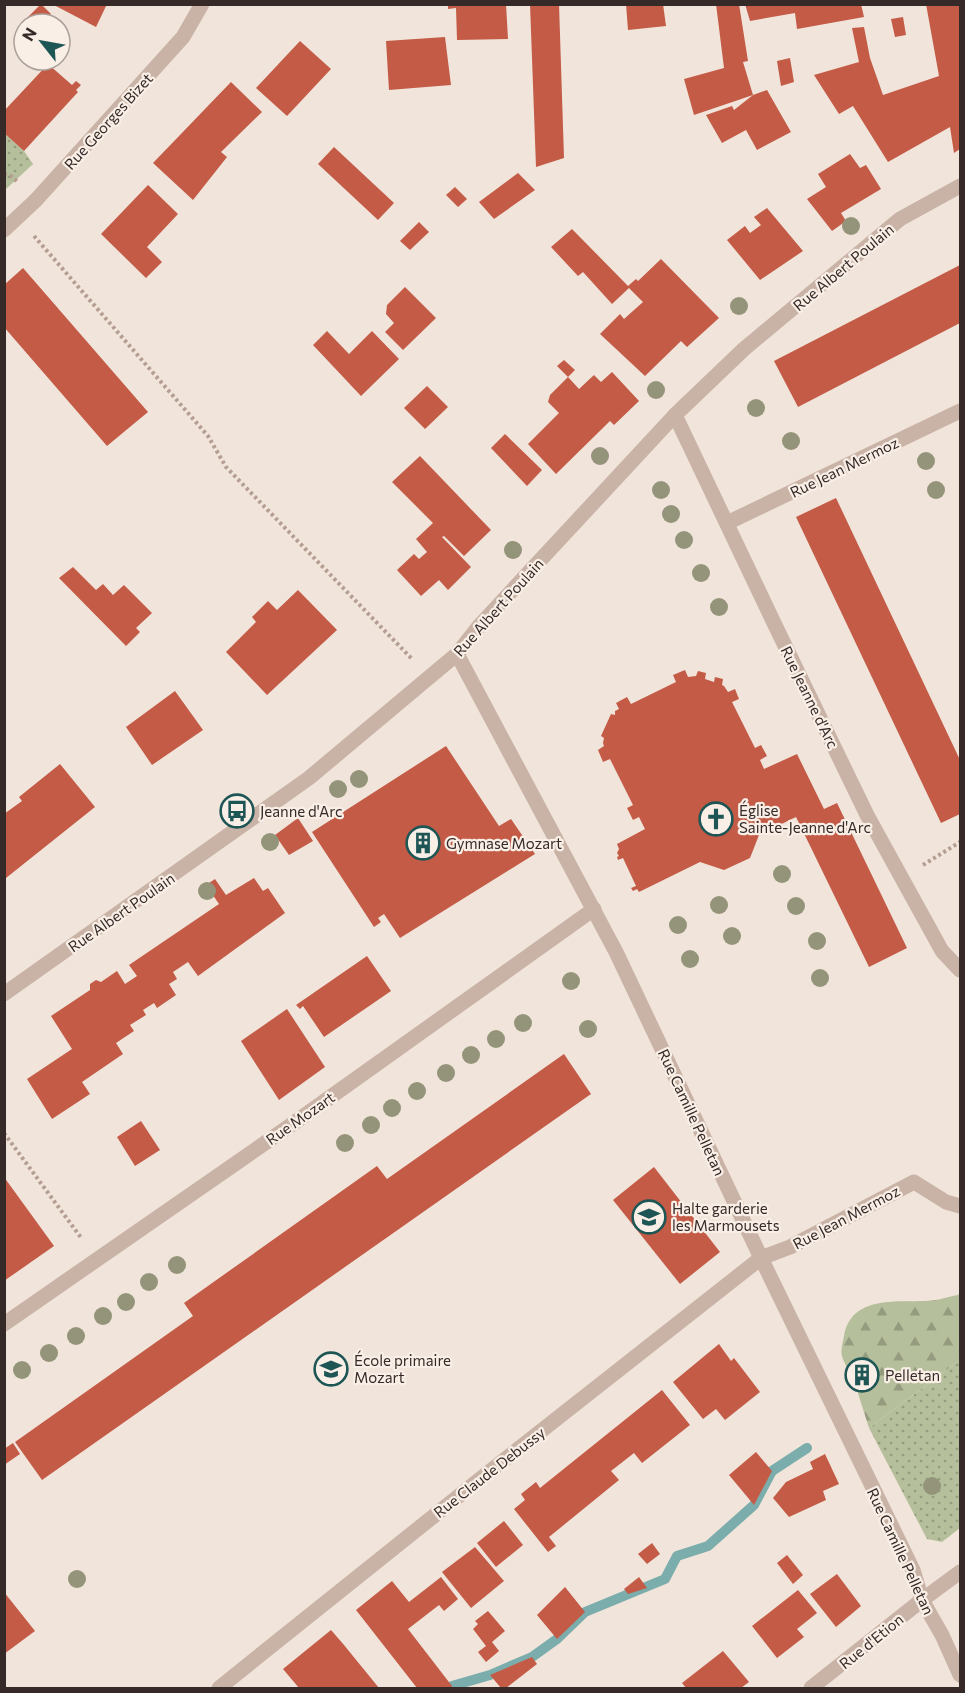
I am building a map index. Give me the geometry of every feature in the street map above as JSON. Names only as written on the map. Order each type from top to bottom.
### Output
[{"type":"street","name":"Rue Georges Bizet","points":[[4,230],[36,200],[183,37],[202,4]]},
{"type":"street","name":"Rue Albert Poulain","points":[[4,994],[309,778],[457,654],[480,625],[675,415],[744,349],[900,219],[960,186]]},
{"type":"street","name":"Rue Jean Mermoz","points":[[727,523],[960,411]]},
{"type":"street","name":"Rue Jeanne d'Arc","points":[[675,415],[867,815],[942,951],[960,970]]},
{"type":"street","name":"Rue Camille Pelletan","points":[[457,654],[616,952],[761,1258],[913,1570],[922,1600],[942,1635],[960,1675]]},
{"type":"street","name":"Rue Mozart","points":[[4,1324],[284,1130],[594,909]]},
{"type":"street","name":"Rue Jean Mermoz","points":[[761,1258],[790,1247],[914,1182],[946,1202],[960,1206]]},
{"type":"street","name":"Rue Claude Debussy","points":[[219,1689],[475,1482],[761,1258]]},
{"type":"street","name":"Rue d'Etion","points":[[811,1689],[960,1572]]},
{"type":"path","points":[[18,218],[208,436],[226,467],[429,677]]},
{"type":"path","points":[[902,879],[960,842]]},
{"type":"path","points":[[4,1133],[98,1259]]},
{"type":"green space","points":[[4,133],[24,151],[33,164],[5,190]]},
{"type":"green space","points":[[960,1292],[960,1360],[869,1428],[856,1387],[875,1378],[867,1363],[849,1371],[844,1361],[842,1347],[848,1323],[855,1314],[876,1304],[933,1300],[958,1295]]},
{"type":"green space","points":[[960,1360],[960,1528],[942,1542],[927,1539],[869,1428]]},
{"type":"building","points":[[41,4],[49,12],[33,12]]},
{"type":"building","points":[[52,4],[107,4],[96,27],[72,14],[72,12]]},
{"type":"building","points":[[448,4],[506,4],[508,39],[457,40],[456,8],[448,9]]},
{"type":"building","points":[[530,4],[559,4],[564,158],[536,167]]},
{"type":"building","points":[[626,4],[663,4],[666,26],[628,30]]},
{"type":"building","points":[[716,4],[739,4],[748,61],[743,62],[753,95],[694,115],[684,79],[724,68]]},
{"type":"building","points":[[745,4],[861,4],[864,17],[797,29],[795,13],[750,21]]},
{"type":"building","points":[[926,4],[960,4],[960,149],[954,153],[950,127],[888,162],[853,106],[839,114],[814,75],[859,62],[852,28],[864,27],[870,58],[883,95],[939,76]]},
{"type":"building","points":[[903,17],[906,35],[895,37],[891,19]]},
{"type":"building","points":[[445,37],[451,85],[389,90],[386,41]]},
{"type":"building","points":[[300,41],[331,69],[287,116],[256,88]]},
{"type":"building","points":[[790,58],[794,82],[781,86],[777,61]]},
{"type":"building","points":[[41,72],[57,72],[72,85],[76,81],[81,85],[76,90],[78,92],[24,151],[4,133],[4,111]]},
{"type":"building","points":[[231,82],[262,112],[221,152],[227,157],[193,200],[153,163]]},
{"type":"building","points":[[767,90],[791,132],[757,150],[746,130],[722,143],[706,115],[732,106],[734,110],[753,95]]},
{"type":"building","points":[[334,147],[394,203],[378,220],[318,164]]},
{"type":"building","points":[[850,154],[860,168],[866,165],[881,189],[841,213],[846,221],[832,231],[807,199],[826,187],[818,174]]},
{"type":"building","points":[[518,173],[535,190],[494,219],[479,202]]},
{"type":"building","points":[[148,185],[178,214],[147,247],[162,262],[146,278],[101,234]]},
{"type":"building","points":[[455,187],[467,199],[458,207],[446,195]]},
{"type":"building","points":[[767,208],[803,251],[760,280],[727,240],[745,226],[750,233],[761,225],[754,217]]},
{"type":"building","points":[[419,222],[429,232],[410,250],[400,241]]},
{"type":"building","points":[[572,229],[628,286],[636,279],[638,281],[661,259],[719,318],[687,347],[681,341],[645,376],[600,334],[620,314],[624,319],[643,302],[629,288],[612,304],[583,272],[578,276],[551,247]]},
{"type":"building","points":[[960,265],[960,323],[798,407],[774,361]]},
{"type":"building","points":[[23,268],[148,412],[107,446],[4,327],[4,285]]},
{"type":"building","points":[[405,287],[436,318],[403,350],[385,332],[394,323],[386,314],[387,305]]},
{"type":"building","points":[[327,331],[349,354],[372,331],[399,359],[361,396],[313,345]]},
{"type":"building","points":[[564,360],[575,370],[568,377],[557,366]]},
{"type":"building","points":[[612,372],[639,401],[614,425],[610,421],[556,474],[528,444],[559,413],[548,402],[550,395],[568,377],[579,389],[594,375],[601,382]]},
{"type":"building","points":[[427,386],[448,407],[425,429],[404,408]]},
{"type":"building","points":[[505,434],[542,470],[527,486],[491,448]]},
{"type":"building","points":[[420,456],[491,530],[464,556],[444,536],[442,537],[471,567],[448,590],[439,580],[421,596],[397,570],[414,554],[419,559],[427,552],[416,539],[433,523],[392,482]]},
{"type":"building","points":[[836,498],[960,760],[960,814],[941,823],[796,517]]},
{"type":"building","points":[[73,567],[96,590],[103,584],[113,595],[124,585],[152,613],[136,628],[140,632],[126,646],[59,578]]},
{"type":"building","points":[[298,590],[337,630],[267,695],[226,652],[256,622],[252,617],[268,601],[277,610]]},
{"type":"building","name":"Église Sainte-Jeanne d'Arc","points":[[685,670],[688,677],[696,676],[698,671],[706,673],[705,679],[714,682],[715,677],[723,679],[722,685],[728,692],[735,689],[739,699],[732,702],[755,748],[761,745],[767,756],[760,760],[764,769],[797,754],[824,809],[837,803],[907,948],[869,967],[796,817],[759,835],[750,858],[724,870],[700,862],[639,892],[637,889],[633,891],[631,888],[636,886],[623,858],[618,860],[617,844],[645,829],[639,817],[633,820],[627,808],[633,805],[610,759],[603,762],[598,750],[604,746],[604,738],[601,736],[611,714],[615,715],[615,711],[619,709],[616,703],[627,697],[631,704],[676,682],[673,675]]},
{"type":"building","points":[[175,691],[203,730],[152,765],[126,727]]},
{"type":"building","name":"Gymnase Mozart","points":[[446,746],[499,826],[511,819],[535,854],[400,938],[384,914],[378,918],[381,922],[374,927],[312,832]]},
{"type":"building","points":[[60,764],[95,807],[6,878],[4,877],[4,814],[22,801],[19,797]]},
{"type":"building","points":[[298,818],[313,841],[289,855],[275,835]]},
{"type":"building","points":[[254,878],[263,891],[268,888],[285,913],[198,976],[188,962],[173,972],[177,979],[169,984],[176,995],[157,1008],[154,1003],[143,1010],[146,1015],[130,1025],[134,1031],[116,1043],[123,1054],[82,1082],[90,1094],[52,1119],[27,1079],[72,1049],[51,1016],[90,990],[90,984],[96,980],[101,982],[117,971],[125,984],[137,976],[129,965],[219,904],[206,885],[215,879],[226,895]]},
{"type":"building","points":[[367,956],[391,991],[324,1037],[303,1006],[300,1009],[296,1005]]},
{"type":"building","points":[[287,1009],[325,1067],[279,1100],[241,1041]]},
{"type":"building","points":[[564,1054],[591,1094],[42,1480],[15,1442],[193,1316],[184,1303],[377,1166],[387,1179]]},
{"type":"building","points":[[141,1121],[160,1150],[135,1166],[117,1137]]},
{"type":"building","points":[[654,1167],[720,1252],[680,1284],[613,1200]]},
{"type":"building","points":[[4,1177],[54,1246],[4,1281]]},
{"type":"building","points":[[719,1344],[731,1361],[734,1358],[760,1392],[725,1420],[716,1409],[703,1419],[673,1382]]},
{"type":"building","name":"Pelletan","points":[[868,1363],[875,1378],[856,1387],[849,1371]]},
{"type":"building","points":[[662,1390],[690,1425],[642,1463],[634,1453],[611,1471],[619,1480],[549,1537],[556,1546],[548,1552],[514,1509],[525,1500],[521,1494],[536,1482],[540,1488]]},
{"type":"building","points":[[13,1443],[20,1454],[4,1465],[4,1449]]},
{"type":"building","points":[[756,1452],[772,1471],[754,1505],[729,1475]]},
{"type":"building","points":[[825,1454],[839,1484],[823,1491],[826,1500],[789,1517],[773,1498],[786,1482],[813,1469],[810,1462]]},
{"type":"building","points":[[504,1521],[523,1545],[496,1567],[477,1543]]},
{"type":"building","points":[[652,1543],[660,1554],[647,1564],[638,1554]]},
{"type":"building","points":[[475,1547],[504,1581],[471,1608],[442,1572]]},
{"type":"building","points":[[787,1555],[803,1575],[793,1584],[777,1563]]},
{"type":"building","points":[[837,1574],[861,1606],[836,1627],[810,1594]]},
{"type":"building","points":[[441,1577],[458,1599],[444,1611],[439,1605],[408,1629],[452,1686],[451,1688],[417,1688],[356,1610],[392,1581],[409,1602]]},
{"type":"building","points":[[639,1577],[647,1588],[628,1594],[624,1589]]},
{"type":"building","points":[[565,1587],[585,1612],[557,1639],[537,1615]]},
{"type":"building","points":[[798,1590],[817,1613],[797,1629],[804,1637],[777,1658],[752,1626]]},
{"type":"building","points":[[4,1592],[35,1631],[4,1654]]},
{"type":"building","points":[[488,1611],[505,1631],[492,1642],[499,1651],[486,1662],[478,1652],[486,1646],[473,1629],[478,1624],[475,1621]]},
{"type":"building","points":[[331,1630],[379,1688],[299,1688],[283,1669]]},
{"type":"building","points":[[723,1651],[749,1682],[741,1688],[686,1688],[682,1683]]},
{"type":"building","points":[[532,1657],[537,1664],[506,1688],[501,1688],[490,1675]]},
{"type":"waterway","points":[[451,1688],[532,1657],[557,1639],[585,1612],[665,1579],[677,1556],[708,1546],[754,1505],[772,1471],[807,1448]]},
{"type":"place","name":"Jeanne d'Arc","points":[[237,811]]},
{"type":"place","name":"Église Sainte-Jeanne d'Arc","points":[[716,819]]},
{"type":"place","name":"Gymnase Mozart","points":[[423,843]]},
{"type":"place","name":"Halte garderie les Marmousets","points":[[649,1217]]},
{"type":"place","name":"École primaire Mozart","points":[[331,1369]]},
{"type":"place","name":"Pelletan","points":[[862,1375]]}]
